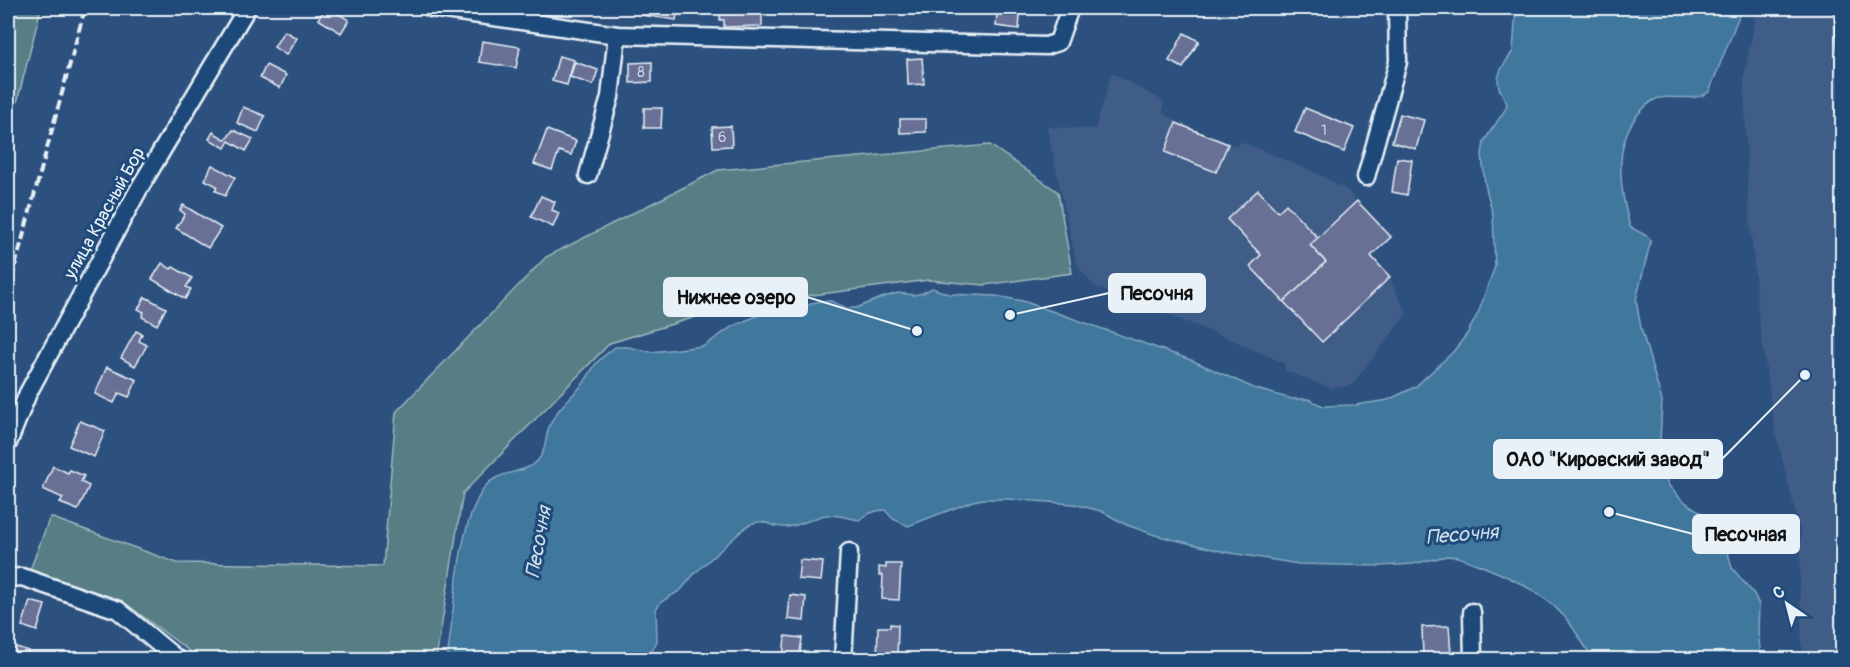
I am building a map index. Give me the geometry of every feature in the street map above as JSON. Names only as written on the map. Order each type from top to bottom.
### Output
[{"type":"street","name":"улица Красный Бор","points":[[8,443],[28,393],[140,187],[247,8]]},
{"type":"street","points":[[431,8],[617,35],[1046,46],[1058,42],[1070,8]]},
{"type":"street","points":[[1366,177],[1398,62],[1397,8]]},
{"type":"street","points":[[588,175],[610,97],[617,35]]},
{"type":"street","points":[[843,660],[849,552]]},
{"type":"street","points":[[8,578],[22,577],[118,610],[178,660]]},
{"type":"street","points":[[1472,612],[1473,660]]},
{"type":"shaded area","points":[[1762,8],[1842,8],[1842,659],[1804,659],[1800,588],[1801,534],[1775,430],[1759,320],[1748,197],[1744,76],[1756,17]]},
{"type":"shaded area","points":[[1112,73],[1163,101],[1163,113],[1177,121],[1228,144],[1238,146],[1242,142],[1318,174],[1347,190],[1357,203],[1393,236],[1372,257],[1390,279],[1407,313],[1352,385],[1331,388],[1286,371],[1284,363],[1221,335],[1094,286],[1077,265],[1047,127],[1095,129]]},
{"type":"green space","points":[[8,8],[41,8],[8,138]]},
{"type":"green space","points":[[990,145],[1058,192],[1072,273],[984,285],[929,280],[735,305],[610,343],[463,493],[436,659],[265,660],[250,652],[246,659],[200,659],[122,601],[30,570],[50,517],[177,563],[383,566],[396,412],[546,257],[718,170]]},
{"type":"water","points":[[1516,8],[1742,8],[1709,92],[1698,97],[1665,97],[1654,100],[1640,112],[1631,124],[1622,152],[1621,183],[1630,227],[1651,240],[1636,300],[1641,328],[1662,401],[1659,462],[1669,486],[1681,499],[1716,523],[1722,531],[1732,568],[1754,594],[1759,605],[1758,630],[1761,659],[1593,659],[1564,616],[1542,596],[1501,574],[1458,557],[1447,556],[1413,564],[1380,566],[1299,564],[1225,552],[1155,535],[1127,525],[1101,511],[1074,504],[983,499],[908,526],[893,519],[885,510],[871,513],[859,520],[826,515],[789,527],[778,527],[762,522],[753,523],[695,573],[681,590],[661,602],[656,609],[657,641],[648,659],[447,659],[462,546],[475,504],[491,481],[531,466],[537,461],[542,454],[549,427],[555,415],[582,385],[597,362],[615,347],[651,352],[704,346],[733,326],[764,313],[803,309],[812,303],[822,301],[831,301],[847,308],[856,308],[898,293],[914,295],[932,288],[949,294],[996,296],[1023,301],[1191,360],[1256,389],[1292,399],[1308,399],[1323,406],[1356,405],[1388,400],[1415,387],[1453,352],[1467,334],[1479,311],[1495,266],[1493,215],[1485,184],[1482,155],[1484,141],[1507,104],[1499,88],[1498,79],[1501,69],[1513,51]]},
{"type":"building","points":[[326,8],[349,20],[341,33],[318,19]]},
{"type":"building","points":[[643,8],[678,8],[676,20],[642,15]]},
{"type":"building","points":[[720,8],[762,8],[762,26],[724,27],[724,20],[720,20]]},
{"type":"building","points":[[1833,8],[1842,8],[1842,92]]},
{"type":"building","points":[[997,13],[1020,16],[1019,29],[996,26]]},
{"type":"building","points":[[284,31],[297,38],[286,55],[274,47]]},
{"type":"building","points":[[1184,33],[1199,41],[1183,68],[1169,61]]},
{"type":"building","points":[[482,41],[520,47],[516,68],[479,62]]},
{"type":"building","points":[[559,56],[574,60],[567,85],[552,81]]},
{"type":"building","points":[[922,58],[924,84],[908,85],[907,59]]},
{"type":"building","points":[[575,62],[598,70],[593,85],[570,77]]},
{"type":"building","points":[[652,62],[652,82],[630,83],[630,63]]},
{"type":"building","points":[[266,65],[286,75],[280,88],[260,78]]},
{"type":"building","points":[[243,107],[265,116],[258,132],[237,123]]},
{"type":"building","points":[[644,108],[662,108],[661,128],[644,128]]},
{"type":"building","points":[[1305,108],[1354,128],[1344,152],[1295,132]]},
{"type":"building","points":[[1400,114],[1424,120],[1416,149],[1392,142]]},
{"type":"building","points":[[900,119],[926,119],[926,132],[900,133]]},
{"type":"building","points":[[1176,123],[1228,144],[1216,172],[1165,152]]},
{"type":"building","points":[[731,126],[732,146],[713,147],[712,127]]},
{"type":"building","points":[[233,130],[253,139],[246,151],[229,141],[225,148],[209,139],[213,132],[226,140]]},
{"type":"building","points":[[547,130],[576,141],[571,155],[559,151],[552,170],[534,164]]},
{"type":"building","points":[[1397,158],[1412,160],[1407,195],[1392,192]]},
{"type":"building","points":[[212,165],[235,177],[225,196],[215,190],[217,186],[205,180]]},
{"type":"building","points":[[1258,190],[1278,212],[1286,204],[1318,238],[1310,245],[1326,262],[1284,302],[1250,266],[1261,255],[1227,219]]},
{"type":"building","points":[[541,196],[555,202],[552,210],[559,213],[553,227],[531,217]]},
{"type":"building","points":[[1357,201],[1391,237],[1371,256],[1390,277],[1322,342],[1284,302],[1326,262],[1310,245]]},
{"type":"building","points":[[183,205],[221,228],[208,248],[176,228],[185,214],[180,210]]},
{"type":"building","points":[[1842,215],[1842,255],[1838,216]]},
{"type":"building","points":[[162,263],[192,278],[186,287],[191,289],[185,299],[152,279]]},
{"type":"building","points":[[145,297],[166,308],[157,325],[142,317],[144,312],[138,309]]},
{"type":"building","points":[[136,331],[142,334],[139,341],[147,345],[135,366],[121,358]]},
{"type":"building","points":[[107,367],[137,380],[129,397],[119,393],[114,403],[95,394]]},
{"type":"building","points":[[80,421],[105,431],[94,457],[69,446]]},
{"type":"building","points":[[53,466],[68,473],[70,470],[84,476],[81,482],[89,486],[78,510],[60,503],[63,498],[43,489]]},
{"type":"building","points":[[800,560],[823,562],[821,581],[798,579]]},
{"type":"building","points":[[886,564],[901,564],[899,600],[882,599],[883,575],[879,575],[879,567],[886,568]]},
{"type":"building","points":[[790,595],[806,597],[804,621],[788,619]]},
{"type":"building","points":[[30,601],[45,605],[37,631],[22,626]]},
{"type":"building","points":[[890,624],[898,625],[897,660],[877,660],[878,627],[890,627]]},
{"type":"building","points":[[1449,626],[1451,655],[1423,656],[1422,627]]},
{"type":"building","points":[[785,636],[802,638],[799,660],[783,659]]},
{"type":"building","points":[[16,647],[29,651],[26,660],[12,660]]},
{"type":"railway","points":[[8,292],[85,8]]},
{"type":"place","name":"Песочня","points":[[1010,315]]},
{"type":"place","name":"Нижнее озеро","points":[[917,331]]},
{"type":"place","name":"ОАО \"Кировский завод\"","points":[[1805,375]]},
{"type":"place","name":"Песочная","points":[[1609,512]]}]
